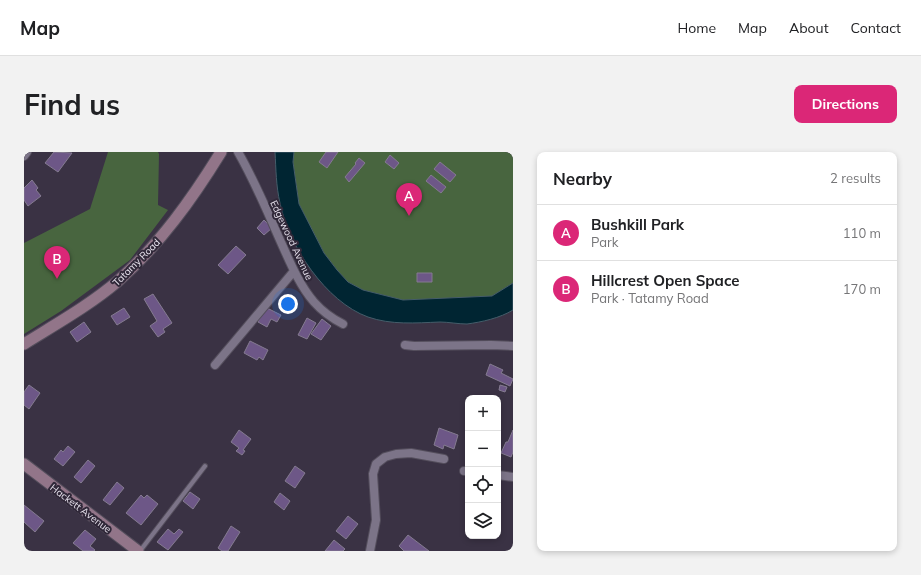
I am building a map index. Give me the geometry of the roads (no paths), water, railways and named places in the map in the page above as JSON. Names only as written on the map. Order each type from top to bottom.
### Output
[{"type":"main road","name":"Tatamy Road","points":[[24,344],[96,298],[118,281],[170,226],[221,152]]},
{"type":"main road","name":"Hackett Avenue","points":[[24,464],[139,551]]},
{"type":"street","points":[[24,156],[27,152]]},
{"type":"street","name":"Edgewood Avenue","points":[[238,152],[251,174],[294,271],[314,302],[335,320],[343,324]]},
{"type":"street","points":[[215,365],[294,271]]},
{"type":"street","points":[[405,345],[513,346]]},
{"type":"street","points":[[370,551],[374,539],[376,520],[373,474],[376,464],[385,457],[396,454],[411,453],[444,459]]},
{"type":"street","points":[[501,475],[513,477]]},
{"type":"lane","points":[[139,551],[205,466]]},
{"type":"water","points":[[275,152],[294,152],[293,162],[299,204],[324,253],[348,282],[363,290],[403,300],[492,296],[513,283],[513,310],[491,319],[467,324],[443,322],[403,323],[385,321],[368,317],[352,310],[338,299],[311,270],[300,254],[291,236],[284,219],[279,197],[276,178]]},
{"type":"place","name":"Bushkill Park","points":[[409,216]]},
{"type":"place","name":"Hillcrest Open Space","points":[[57,279]]}]
